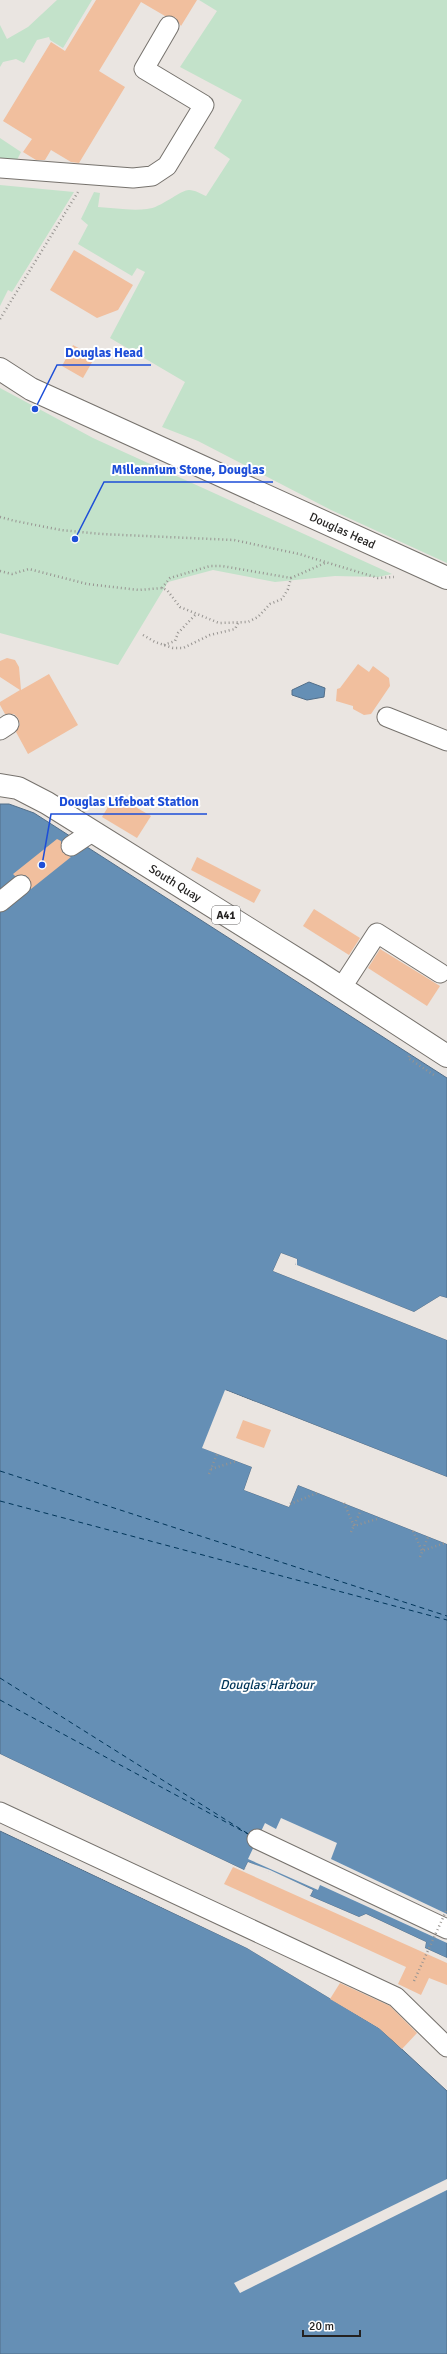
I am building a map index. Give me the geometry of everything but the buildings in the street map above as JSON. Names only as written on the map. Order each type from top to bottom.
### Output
[{"type":"main road","name":"Douglas Head","points":[[0,369],[30,389],[447,578]]},
{"type":"main road","name":"South Quay","points":[[0,785],[18,788],[81,840],[342,987],[447,1056]]},
{"type":"lane","points":[[0,168],[133,178],[152,176],[167,166],[204,105],[144,69],[169,26]]},
{"type":"lane","points":[[387,717],[447,741]]},
{"type":"lane","points":[[0,902],[21,885]]},
{"type":"lane","points":[[342,987],[377,933],[440,973]]},
{"type":"lane","points":[[0,1812],[396,1997],[447,2047]]},
{"type":"lane","points":[[257,1839],[447,1929]]},
{"type":"path","points":[[0,319],[88,174]]},
{"type":"path","points":[[0,516],[53,528],[101,534],[234,540],[299,554],[378,578],[396,577]]},
{"type":"path","points":[[162,588],[170,578],[210,566],[222,566],[291,578],[326,563]]},
{"type":"path","points":[[0,571],[12,574],[29,569],[87,584],[116,586],[139,590],[162,588],[167,590],[180,608],[198,613],[219,623],[238,623],[253,620],[270,604],[282,599],[288,589],[291,578]]},
{"type":"path","points":[[163,645],[175,641],[178,633],[198,613]]},
{"type":"path","points":[[143,635],[163,645],[173,648],[183,648],[210,635],[235,629],[238,623]]},
{"type":"path","points":[[410,1055],[408,1058],[434,1075]]},
{"type":"path","points":[[209,1474],[217,1454]]},
{"type":"path","points":[[211,1469],[237,1461]]},
{"type":"path","points":[[290,1504],[317,1493]]},
{"type":"path","points":[[344,1503],[354,1526]]},
{"type":"path","points":[[351,1532],[361,1510]]},
{"type":"path","points":[[354,1526],[380,1518]]},
{"type":"path","points":[[413,1531],[422,1551]]},
{"type":"path","points":[[420,1557],[428,1537]]},
{"type":"path","points":[[422,1551],[445,1543]]},
{"type":"path","points":[[414,1981],[447,1909]]},
{"type":"green space","points":[[57,0],[92,0],[63,48],[50,40],[49,37],[37,40],[24,63],[16,59],[3,62],[0,67],[0,25],[7,39],[28,27]]},
{"type":"green space","points":[[199,0],[447,0],[447,563],[331,510],[198,441],[162,427],[185,382],[110,338],[145,272],[137,268],[132,276],[78,244],[88,225],[81,219],[94,192],[100,193],[98,207],[129,210],[141,210],[158,206],[189,190],[196,191],[206,196],[230,159],[214,148],[242,100],[180,67],[217,11]]},
{"type":"green space","points":[[0,138],[21,152],[15,164],[0,163]]},
{"type":"green space","points":[[0,185],[74,192],[12,292],[8,290],[0,306]]},
{"type":"green space","points":[[0,388],[93,438],[392,574],[378,577],[335,576],[275,582],[213,570],[168,582],[118,665],[0,633]]},
{"type":"water","points":[[309,682],[325,688],[324,697],[307,700],[292,695],[292,690]]},
{"type":"water","name":"Douglas Harbour","points":[[0,804],[9,804],[34,813],[447,1078],[447,1298],[440,1296],[414,1312],[296,1265],[297,1259],[281,1253],[273,1271],[447,1340],[447,1477],[226,1390],[203,1448],[252,1467],[244,1490],[289,1507],[298,1485],[447,1544],[447,1958],[425,1948],[426,1942],[366,1914],[359,1917],[310,1896],[313,1890],[248,1862],[244,1870],[0,1754]]},
{"type":"water","points":[[0,1831],[247,1948],[379,2028],[447,2091],[447,2354],[0,2354]]},
{"type":"pier","points":[[281,1253],[297,1259],[297,1265],[414,1312],[440,1296],[447,1298],[447,1300],[440,1298],[413,1314],[296,1267],[295,1260],[282,1255],[276,1270],[447,1338],[447,1340],[273,1271]]},
{"type":"pier","points":[[225,1390],[447,1477],[447,1479],[227,1392],[205,1447],[254,1466],[246,1488],[288,1505],[298,1483],[447,1542],[447,1544],[298,1485],[289,1507],[244,1490],[252,1467],[202,1448]]},
{"type":"pier","points":[[0,1754],[244,1870],[248,1862],[270,1870],[313,1890],[310,1896],[359,1917],[366,1914],[426,1942],[425,1948],[447,1958],[447,1960],[440,1959],[424,1950],[424,1943],[366,1916],[358,1919],[309,1898],[310,1891],[249,1864],[243,1872],[0,1756]]},
{"type":"pier","points":[[281,1818],[337,1843],[331,1859],[447,1914],[447,1943],[320,1885],[318,1890],[248,1859],[265,1823],[276,1829]]},
{"type":"pier","points":[[0,1829],[247,1946],[380,2026],[393,2040],[379,2028],[247,1948]]},
{"type":"pier","points":[[447,2179],[447,2190],[240,2293],[234,2283]]},
{"type":"ferry route","points":[[0,1471],[447,1616]]},
{"type":"ferry route","points":[[0,1501],[447,1620]]},
{"type":"ferry route","points":[[0,1678],[250,1835]]},
{"type":"ferry route","points":[[0,1700],[248,1834]]},
{"type":"place","name":"Douglas Head","points":[[35,409]]},
{"type":"place","name":"Millennium Stone, Douglas","points":[[75,539]]},
{"type":"place","name":"Douglas Lifeboat Station","points":[[42,865]]}]
